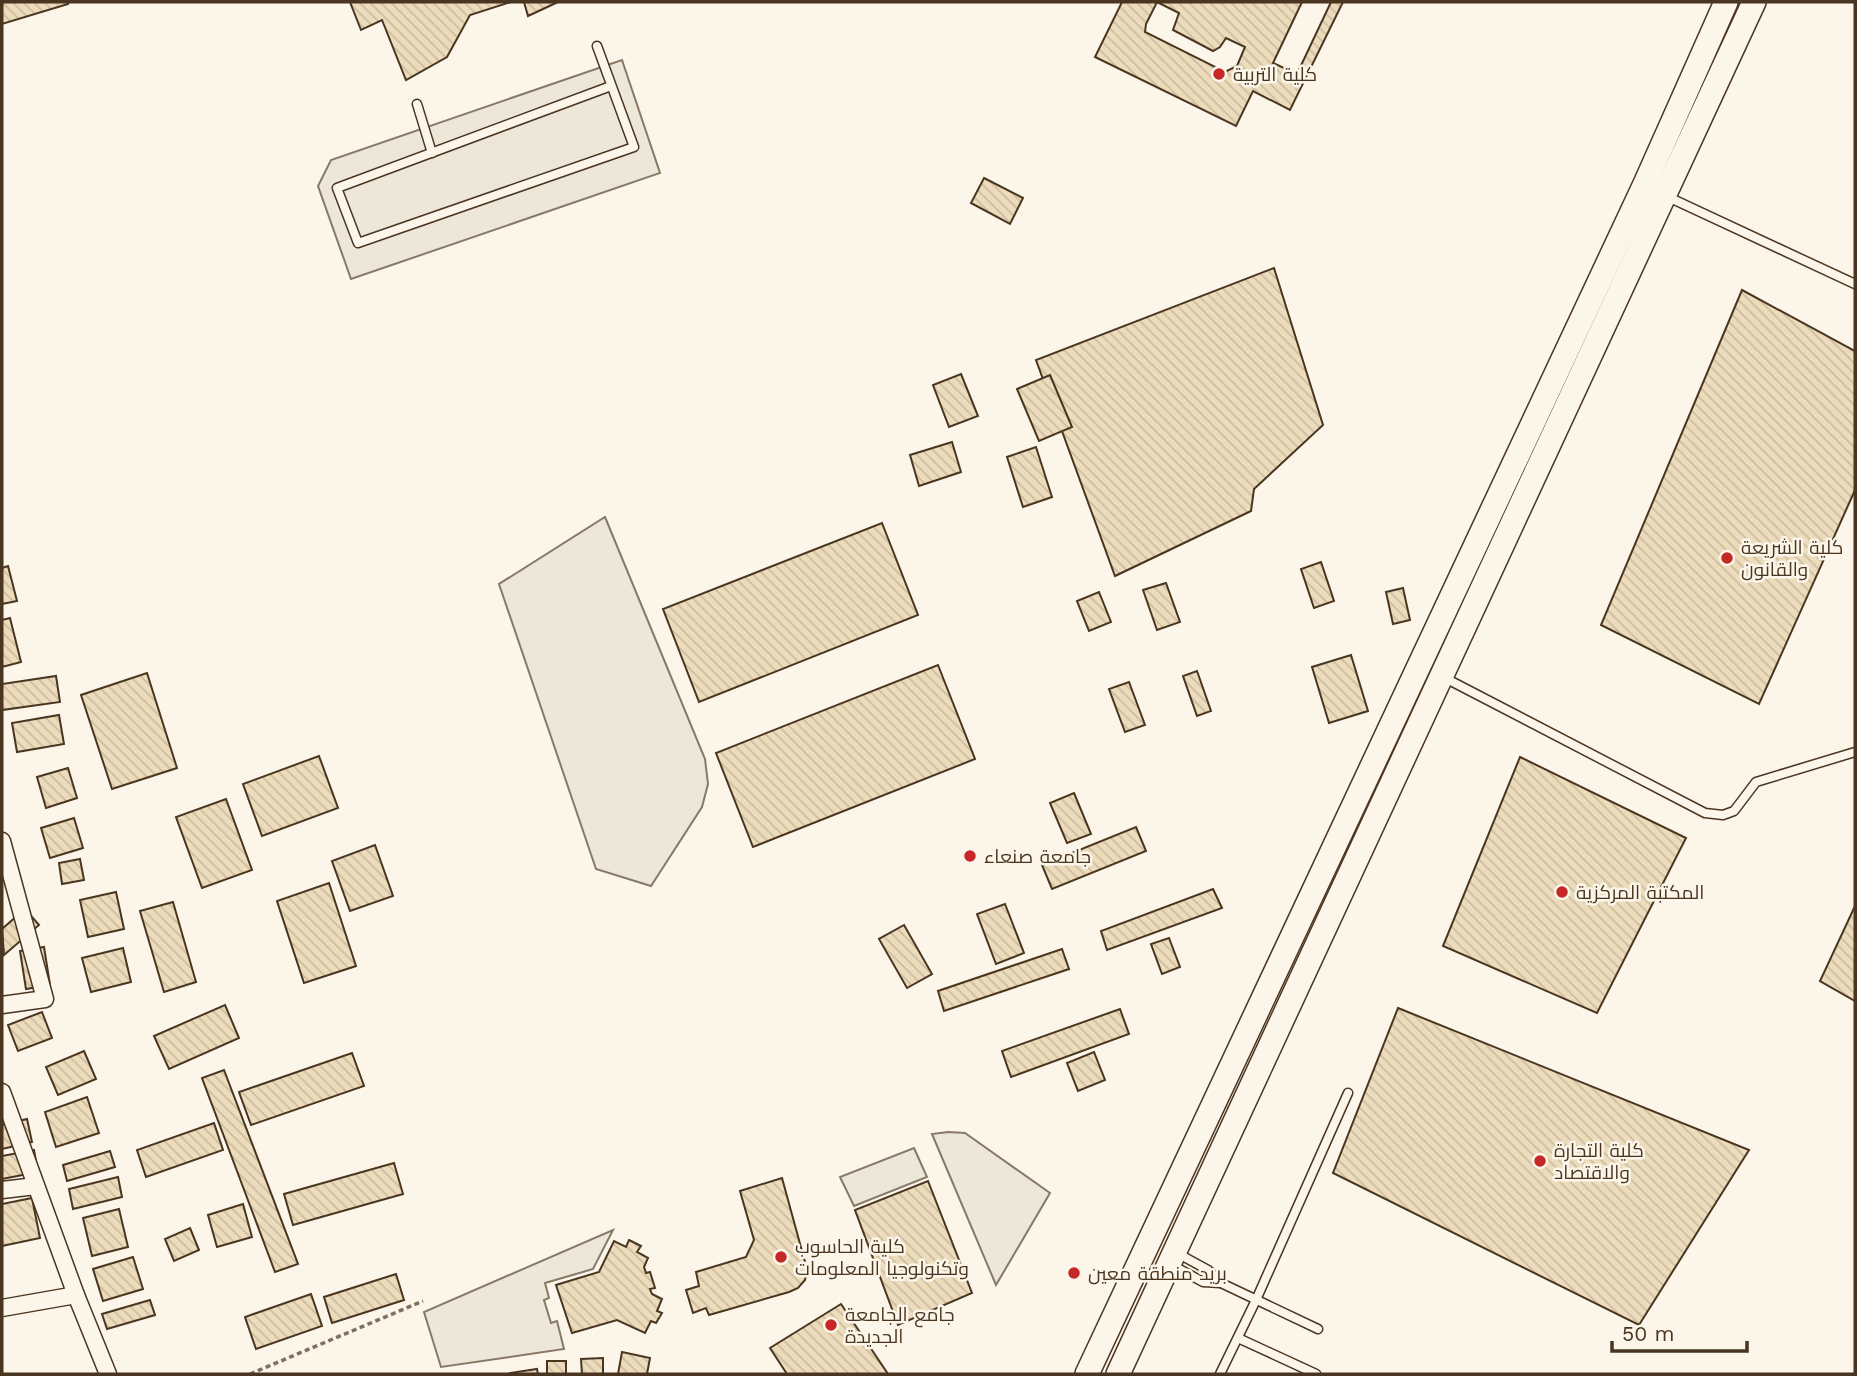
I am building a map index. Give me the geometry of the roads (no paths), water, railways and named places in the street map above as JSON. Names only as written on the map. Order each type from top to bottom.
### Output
[{"type":"street","points":[[1087,1374],[1149,1247],[1644,184],[1726,2]]},
{"type":"street","points":[[1118,1374],[1754,2]]},
{"type":"street","points":[[1644,184],[1666,196]]},
{"type":"street","points":[[2,841],[45,999],[2,1005]]},
{"type":"street","points":[[2,1092],[76,1295],[108,1374]]},
{"type":"street","points":[[2,1190],[36,1186]]},
{"type":"street","points":[[1149,1247],[1171,1257]]},
{"type":"street","points":[[2,1308],[76,1295]]},
{"type":"lane","points":[[597,46],[634,147],[358,243],[337,188],[611,86]]},
{"type":"lane","points":[[417,104],[432,153]]},
{"type":"lane","points":[[1666,196],[1855,284]]},
{"type":"lane","points":[[1442,676],[1705,813],[1723,815],[1734,811],[1756,782],[1855,752]]},
{"type":"lane","points":[[1220,1374],[1348,1093]]},
{"type":"lane","points":[[1171,1257],[1203,1282],[1221,1283],[1318,1329]]},
{"type":"lane","points":[[1238,1338],[1316,1374]]},
{"type":"place","name":"كلية التربية","points":[[1219,74]]},
{"type":"place","name":"كلية الشريعة والقانون","points":[[1727,558]]},
{"type":"place","name":"جامعة صنعاء","points":[[970,856]]},
{"type":"place","name":"المكتبة المركزية","points":[[1562,892]]},
{"type":"place","name":"كلية التجارة والاقتصاد","points":[[1540,1161]]},
{"type":"place","name":"كلية الحاسوب وتكنولوجيا المعلومات","points":[[781,1257]]},
{"type":"place","name":"بريد منطقة معين","points":[[1074,1273]]},
{"type":"place","name":"جامع الجامعة الجديدة","points":[[831,1325]]}]
